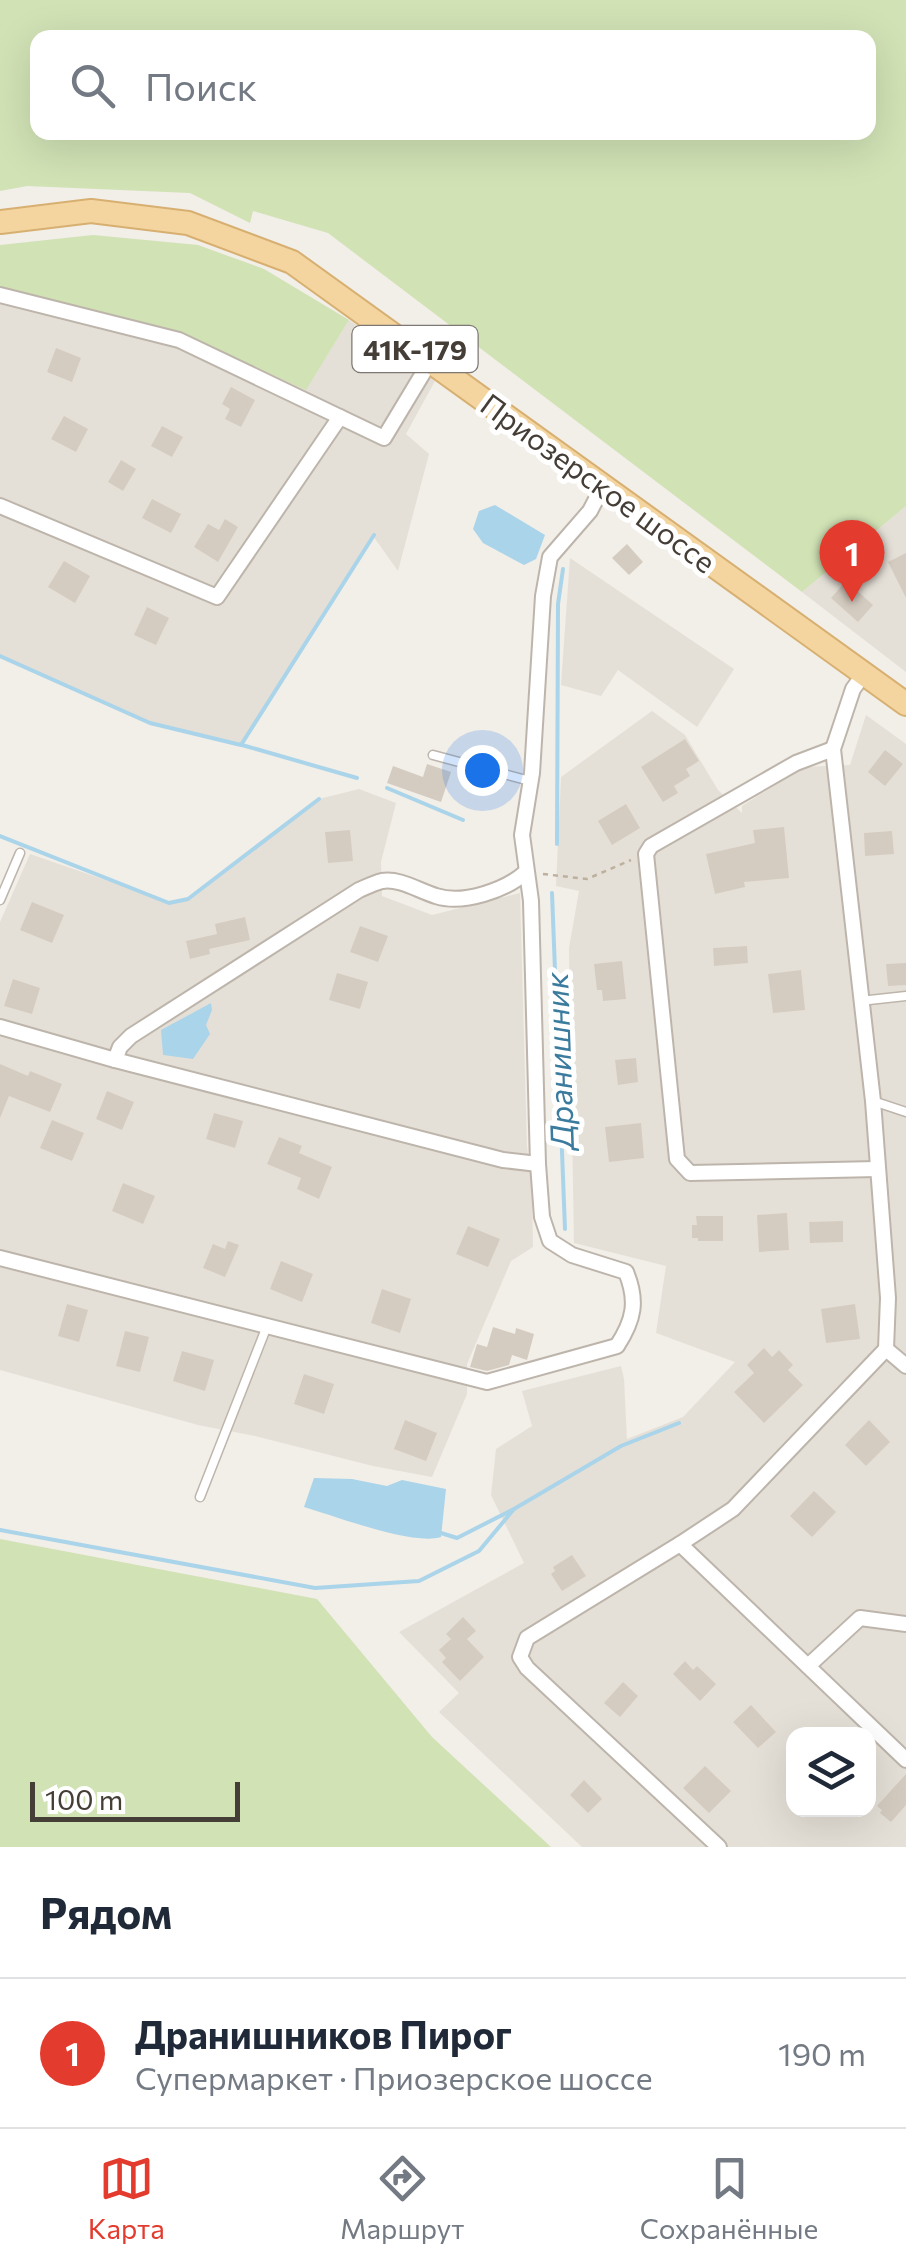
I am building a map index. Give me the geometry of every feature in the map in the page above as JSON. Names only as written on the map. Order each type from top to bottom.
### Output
[{"type":"main road","name":"Приозерское шоссе","points":[[0,222],[90,212],[188,224],[292,262],[906,704]]},
{"type":"street","points":[[0,295],[179,340],[384,438],[430,360]]},
{"type":"street","points":[[0,506],[217,597],[340,417]]},
{"type":"street","points":[[0,1258],[487,1382],[617,1346],[629,1327],[635,1293],[626,1272],[572,1255],[550,1241],[542,1217],[531,901],[522,835],[530,782],[543,596],[550,558],[590,511],[604,486]]},
{"type":"street","points":[[719,1847],[520,1657],[526,1638],[733,1509],[886,1349],[888,1298],[873,1101],[833,749],[854,689],[864,674]]},
{"type":"street","points":[[833,749],[796,762],[651,846],[646,854],[677,1159],[690,1173],[877,1170]]},
{"type":"street","points":[[115,1060],[120,1047],[131,1036],[359,890],[384,880],[455,900],[516,882],[526,872]]},
{"type":"street","points":[[0,1027],[503,1160],[538,1164]]},
{"type":"street","points":[[886,1349],[906,1366]]},
{"type":"street","points":[[680,1544],[906,1760]]},
{"type":"street","points":[[808,1666],[860,1618],[906,1624]]},
{"type":"lane","points":[[433,755],[530,782]]},
{"type":"lane","points":[[0,900],[20,853]]},
{"type":"lane","points":[[860,1001],[906,996]]},
{"type":"lane","points":[[873,1101],[906,1112]]},
{"type":"lane","points":[[200,1497],[267,1326]]},
{"type":"path","points":[[526,872],[587,879],[646,854]]},
{"type":"shaded area","points":[[0,288],[180,333],[306,389],[349,320],[435,381],[406,434],[429,454],[398,571],[373,536],[241,745],[150,723],[0,656]]},
{"type":"shaded area","points":[[906,506],[906,672],[802,592]]},
{"type":"shaded area","points":[[570,558],[734,669],[697,727],[618,670],[601,696],[561,685]]},
{"type":"shaded area","points":[[652,711],[685,735],[718,790],[742,813],[742,806],[803,767],[850,765],[866,715],[906,744],[906,1847],[582,1847],[439,1712],[459,1693],[399,1632],[524,1563],[491,1495],[496,1449],[532,1426],[522,1391],[621,1366],[627,1439],[683,1417],[735,1362],[656,1333],[666,1266],[574,1243],[569,948],[579,891],[556,886],[561,777]]},
{"type":"shaded area","points":[[359,789],[396,803],[381,862],[382,896],[432,915],[520,893],[533,1247],[511,1261],[467,1364],[467,1394],[432,1477],[198,1425],[0,1370],[0,922],[30,854],[169,902],[188,899],[319,799]]},
{"type":"green space","points":[[0,0],[906,0],[906,506],[802,592],[328,233],[253,211],[250,223],[190,193],[27,186],[0,191]]},
{"type":"green space","points":[[93,235],[198,245],[264,269],[349,320],[306,390],[180,333],[0,288],[0,245]]},
{"type":"green space","points":[[0,1539],[317,1599],[432,1737],[551,1847],[0,1847]]},
{"type":"water","points":[[495,505],[545,535],[536,559],[524,565],[483,543],[473,529],[479,511]]},
{"type":"water","points":[[211,1003],[206,1025],[210,1034],[193,1059],[163,1055],[161,1030]]},
{"type":"water","points":[[314,1478],[352,1479],[387,1486],[402,1480],[446,1489],[441,1537],[394,1534],[304,1507]]},
{"type":"building","points":[[56,348],[81,358],[72,382],[47,372]]},
{"type":"building","points":[[231,387],[255,400],[241,427],[225,419],[230,409],[222,404]]},
{"type":"building","points":[[64,416],[88,429],[76,452],[51,439]]},
{"type":"building","points":[[162,426],[183,437],[172,457],[151,446]]},
{"type":"building","points":[[121,460],[136,469],[123,491],[108,482]]},
{"type":"building","points":[[152,499],[181,514],[171,533],[142,518]]},
{"type":"building","points":[[225,519],[238,527],[218,562],[194,547],[208,524],[219,530]]},
{"type":"building","points":[[627,544],[643,562],[629,575],[612,558]]},
{"type":"building","points":[[906,553],[906,598],[888,562]]},
{"type":"building","points":[[64,561],[90,576],[75,603],[48,587]]},
{"type":"building","points":[[846,581],[873,605],[858,622],[831,598]]},
{"type":"building","points":[[147,607],[169,618],[156,645],[134,635]]},
{"type":"building","points":[[685,739],[699,761],[686,769],[690,776],[674,786],[678,793],[663,802],[641,767]]},
{"type":"building","points":[[885,750],[903,764],[885,786],[868,772]]},
{"type":"building","points":[[427,764],[451,772],[441,802],[387,783],[393,766],[423,777]]},
{"type":"building","points":[[626,804],[640,828],[612,845],[598,821]]},
{"type":"building","points":[[784,827],[789,878],[744,882],[745,887],[715,894],[706,854],[755,843],[753,830]]},
{"type":"building","points":[[350,830],[353,861],[328,863],[325,832]]},
{"type":"building","points":[[892,831],[894,854],[865,856],[864,833]]},
{"type":"building","points":[[32,902],[64,915],[52,943],[20,930]]},
{"type":"building","points":[[245,917],[250,940],[209,949],[210,954],[190,959],[186,941],[217,934],[215,924]]},
{"type":"building","points":[[360,926],[388,936],[378,962],[350,952]]},
{"type":"building","points":[[747,946],[748,963],[714,966],[713,948]]},
{"type":"building","points":[[622,961],[626,999],[603,1001],[602,990],[597,990],[594,964]]},
{"type":"building","points":[[906,963],[906,985],[888,986],[886,964]]},
{"type":"building","points":[[801,970],[805,1010],[773,1013],[768,974]]},
{"type":"building","points":[[337,973],[368,982],[360,1009],[329,1000]]},
{"type":"building","points":[[13,979],[40,988],[32,1014],[4,1006]]},
{"type":"building","points":[[636,1058],[638,1082],[618,1085],[615,1060]]},
{"type":"building","points":[[0,1064],[62,1084],[50,1112],[9,1096],[0,1118]]},
{"type":"building","points":[[107,1091],[134,1102],[122,1130],[96,1119]]},
{"type":"building","points":[[214,1113],[243,1121],[235,1148],[206,1139]]},
{"type":"building","points":[[52,1120],[84,1133],[72,1161],[40,1148]]},
{"type":"building","points":[[641,1123],[644,1158],[609,1162],[605,1127]]},
{"type":"building","points":[[279,1137],[302,1146],[299,1153],[332,1167],[319,1199],[297,1189],[301,1178],[267,1164]]},
{"type":"building","points":[[123,1183],[155,1196],[143,1224],[112,1211]]},
{"type":"building","points":[[787,1213],[789,1250],[759,1252],[757,1215]]},
{"type":"building","points":[[696,1216],[723,1216],[723,1241],[692,1238]]},
{"type":"building","points":[[843,1221],[843,1242],[810,1243],[809,1222]]},
{"type":"building","points":[[468,1226],[500,1239],[488,1267],[456,1254]]},
{"type":"building","points":[[228,1241],[239,1245],[225,1277],[203,1268],[213,1244],[225,1249]]},
{"type":"building","points":[[281,1261],[313,1274],[302,1302],[270,1289]]},
{"type":"building","points":[[382,1289],[411,1299],[400,1333],[371,1323]]},
{"type":"building","points":[[67,1304],[88,1310],[79,1342],[58,1336]]},
{"type":"building","points":[[855,1304],[860,1339],[826,1343],[821,1309]]},
{"type":"building","points":[[493,1327],[515,1334],[516,1328],[534,1334],[527,1360],[512,1355],[509,1365],[487,1371],[470,1367],[477,1344],[487,1347]]},
{"type":"building","points":[[125,1331],[149,1337],[140,1372],[116,1366]]},
{"type":"building","points":[[764,1348],[772,1357],[779,1350],[793,1365],[788,1370],[803,1385],[764,1423],[734,1392],[754,1373],[747,1365]]},
{"type":"building","points":[[182,1351],[214,1360],[205,1391],[173,1381]]},
{"type":"building","points":[[304,1374],[334,1384],[324,1414],[294,1404]]},
{"type":"building","points":[[405,1420],[437,1433],[426,1461],[394,1449]]},
{"type":"building","points":[[869,1420],[890,1442],[866,1466],[845,1445]]},
{"type":"building","points":[[814,1491],[836,1512],[812,1537],[790,1516]]},
{"type":"building","points":[[572,1555],[586,1576],[562,1591],[551,1574],[555,1571],[553,1567]]},
{"type":"building","points":[[463,1617],[476,1631],[467,1639],[484,1657],[460,1681],[442,1662],[446,1658],[439,1650],[451,1639],[446,1634]]},
{"type":"building","points":[[685,1661],[693,1670],[697,1666],[716,1684],[700,1701],[673,1674]]},
{"type":"building","points":[[623,1682],[638,1696],[620,1717],[604,1703]]},
{"type":"building","points":[[751,1705],[776,1732],[758,1748],[733,1722]]},
{"type":"building","points":[[705,1766],[731,1791],[709,1813],[683,1788]]},
{"type":"building","points":[[906,1774],[906,1805],[891,1822],[877,1806]]},
{"type":"building","points":[[584,1780],[602,1799],[588,1813],[570,1795]]},
{"type":"waterway","points":[[0,656],[150,723],[241,745],[374,535]]},
{"type":"waterway","points":[[557,844],[558,604],[563,569]]},
{"type":"waterway","points":[[242,745],[357,778]]},
{"type":"waterway","points":[[387,788],[463,820]]},
{"type":"waterway","points":[[0,836],[169,903],[188,899],[319,799]]},
{"type":"waterway","name":"Дранишник","points":[[552,893],[565,1229]]},
{"type":"waterway","points":[[441,1533],[457,1538],[621,1446],[679,1423]]},
{"type":"waterway","points":[[0,1530],[315,1588],[419,1581],[479,1551],[514,1509]]},
{"type":"place","name":"Дранишников Пирог","points":[[852,602]]}]
